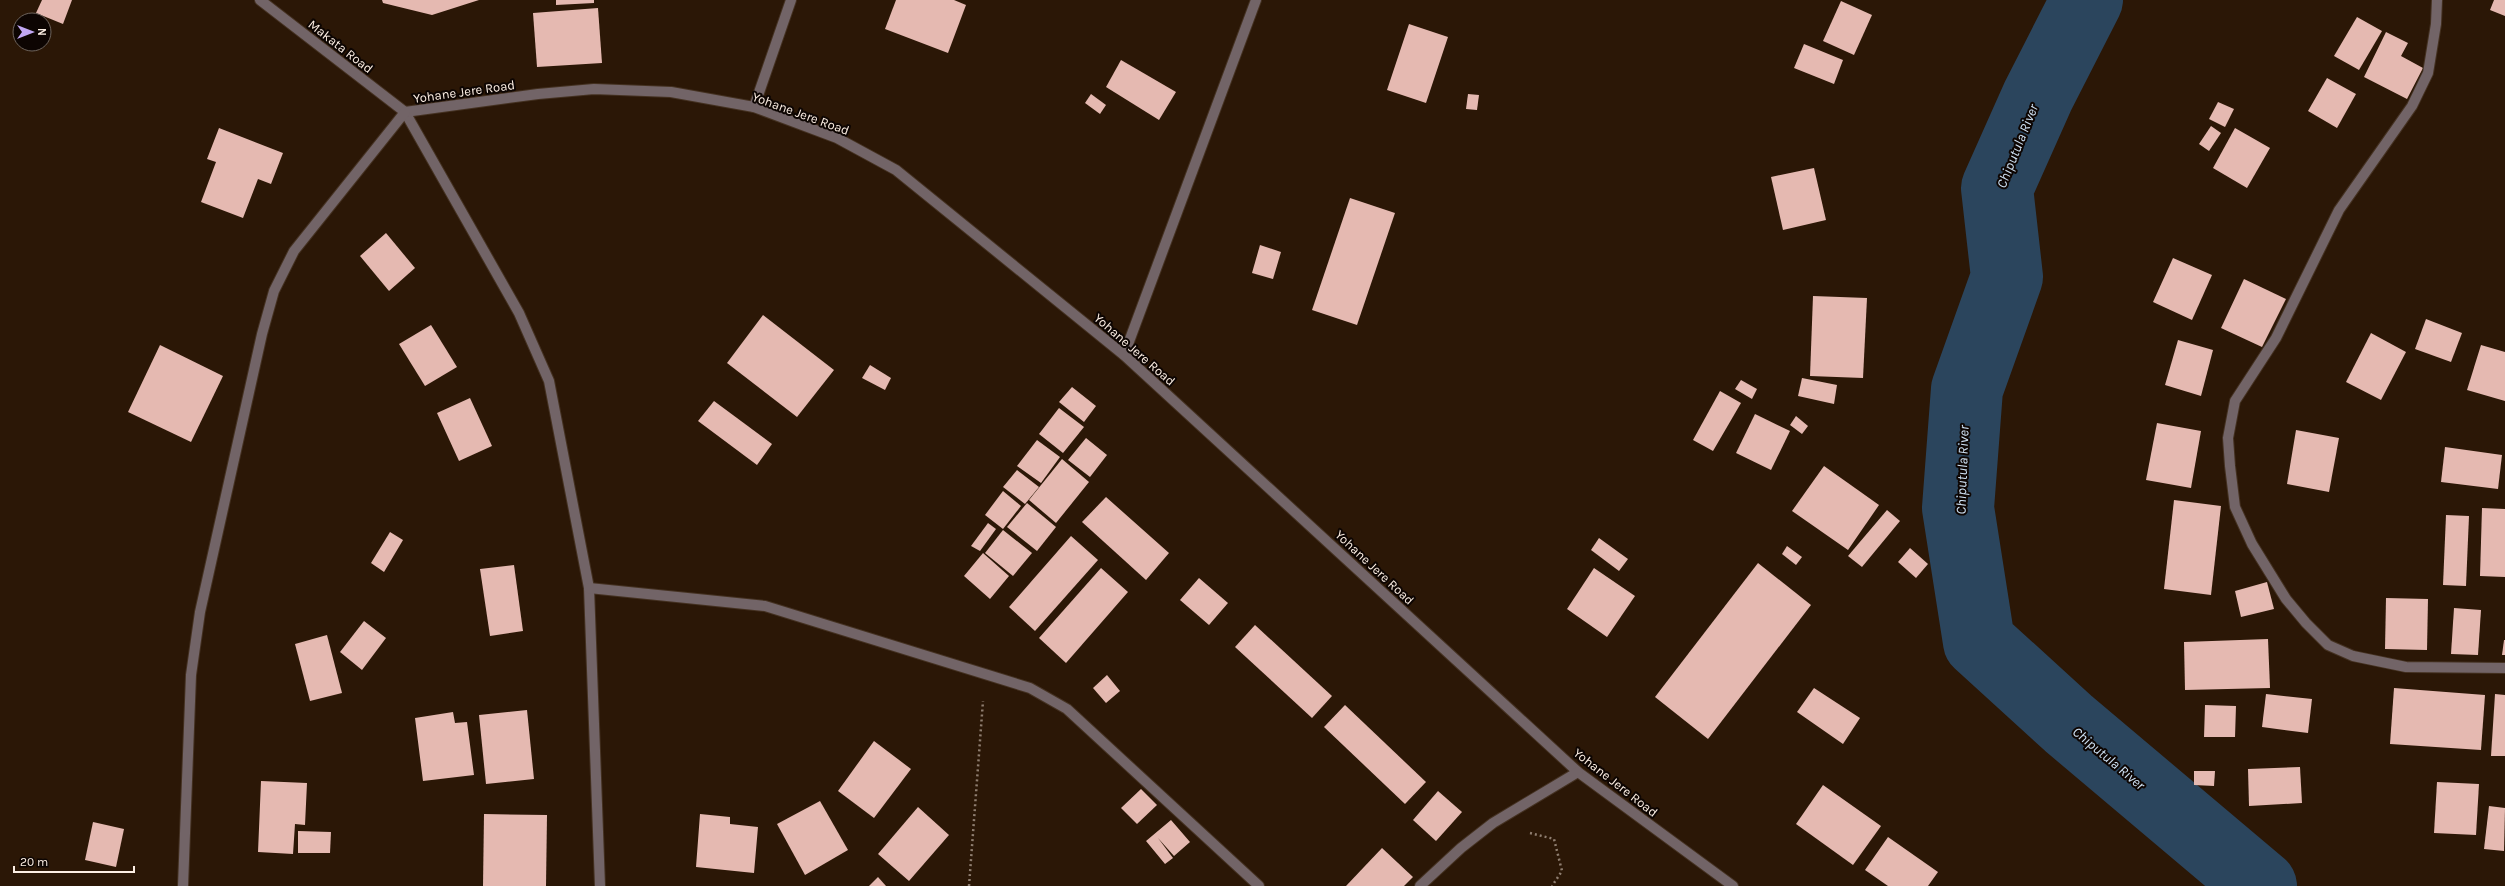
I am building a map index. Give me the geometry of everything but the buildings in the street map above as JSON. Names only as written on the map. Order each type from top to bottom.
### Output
[{"type":"street","name":"Makata Road","points":[[260,0],[406,112]]},
{"type":"street","points":[[754,107],[792,0]]},
{"type":"street","points":[[1124,355],[1256,0]]},
{"type":"street","points":[[2437,0],[2436,24],[2428,73],[2412,106],[2339,210],[2276,338],[2235,401],[2228,438],[2230,466],[2235,507],[2252,544],[2286,599],[2306,623],[2328,645],[2353,656],[2406,667],[2505,668]]},
{"type":"street","name":"Yohane Jere Road","points":[[406,112],[538,94],[594,89],[671,92],[754,107],[837,138],[896,170],[1124,355],[1578,772],[1734,886]]},
{"type":"street","points":[[183,886],[191,675],[200,612],[274,290],[294,251],[406,112],[520,313],[549,381],[589,588],[598,796],[600,886]]},
{"type":"street","points":[[589,588],[765,606],[809,618],[1030,688],[1067,709],[1259,886]]},
{"type":"street","points":[[1420,886],[1461,848],[1493,823],[1578,772]]},
{"type":"path","points":[[969,886],[985,674]]},
{"type":"path","points":[[1493,823],[1554,839],[1562,871],[1552,886]]},
{"type":"waterway","name":"Chiputula River","points":[[2087,0],[2038,96],[1997,188],[2007,277],[1967,389],[1958,508],[1979,642],[2069,724],[2261,886]]}]
